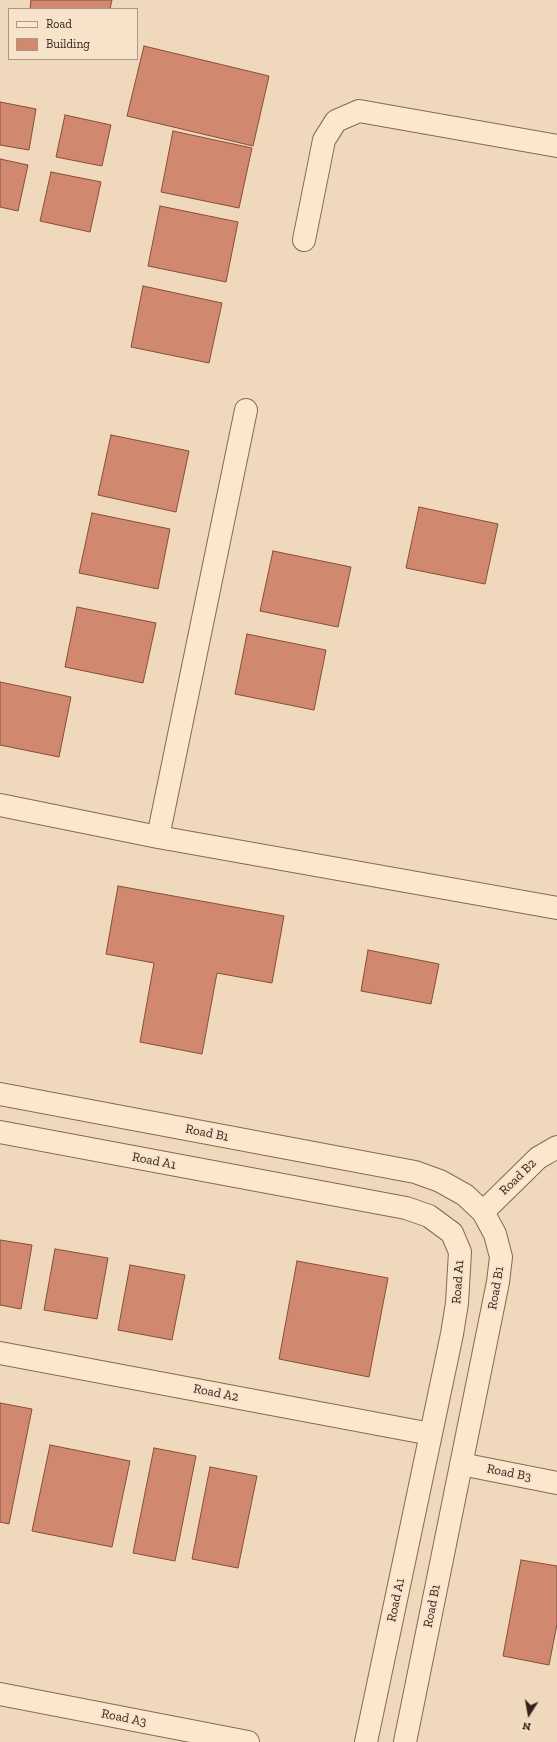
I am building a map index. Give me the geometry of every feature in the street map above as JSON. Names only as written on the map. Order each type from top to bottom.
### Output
[{"type":"street","points":[[304,240],[324,140],[336,121],[359,111],[557,146]]},
{"type":"street","points":[[158,837],[246,410]]},
{"type":"street","points":[[0,805],[158,837],[557,908]]},
{"type":"street","name":"Road B1","points":[[0,1094],[414,1172],[440,1181],[465,1195],[483,1212],[495,1234],[501,1257],[498,1282],[405,1742]]},
{"type":"street","name":"Road A1","points":[[0,1132],[406,1208],[430,1216],[452,1233],[460,1252],[458,1303],[366,1742]]},
{"type":"street","name":"Road B2","points":[[483,1212],[538,1158],[557,1147]]},
{"type":"street","name":"Road A2","points":[[0,1353],[431,1434]]},
{"type":"street","name":"Road B3","points":[[461,1464],[557,1483]]},
{"type":"street","name":"Road A3","points":[[0,1694],[248,1742]]},
{"type":"building","points":[[31,0],[112,0],[110,8],[30,8]]},
{"type":"building","points":[[144,46],[269,76],[253,146],[127,116]]},
{"type":"building","points":[[0,102],[36,109],[29,150],[0,145]]},
{"type":"building","points":[[65,115],[111,125],[102,166],[56,157]]},
{"type":"building","points":[[173,131],[252,148],[239,208],[161,192]]},
{"type":"building","points":[[0,159],[28,165],[18,211],[0,207]]},
{"type":"building","points":[[51,172],[101,182],[90,232],[40,221]]},
{"type":"building","points":[[160,206],[238,222],[226,282],[148,266]]},
{"type":"building","points":[[143,286],[222,303],[209,363],[131,347]]},
{"type":"building","points":[[111,435],[189,451],[176,512],[98,495]]},
{"type":"building","points":[[419,507],[498,524],[485,584],[406,568]]},
{"type":"building","points":[[92,513],[170,529],[158,589],[79,573]]},
{"type":"building","points":[[273,551],[351,567],[338,627],[260,611]]},
{"type":"building","points":[[77,607],[156,623],[143,683],[65,667]]},
{"type":"building","points":[[247,634],[326,650],[314,710],[235,694]]},
{"type":"building","points":[[0,682],[71,697],[59,757],[0,745]]},
{"type":"building","points":[[118,886],[284,916],[272,983],[217,973],[202,1054],[140,1042],[154,963],[106,954]]},
{"type":"building","points":[[368,950],[439,964],[431,1004],[361,991]]},
{"type":"building","points":[[0,1240],[32,1245],[21,1309],[0,1305]]},
{"type":"building","points":[[55,1249],[108,1258],[97,1319],[44,1310]]},
{"type":"building","points":[[297,1261],[388,1278],[369,1377],[279,1359]]},
{"type":"building","points":[[130,1265],[185,1275],[172,1340],[118,1330]]},
{"type":"building","points":[[0,1403],[32,1409],[9,1524],[0,1522]]},
{"type":"building","points":[[50,1445],[130,1461],[112,1547],[32,1531]]},
{"type":"building","points":[[154,1448],[196,1456],[175,1561],[133,1553]]},
{"type":"building","points":[[210,1467],[257,1476],[238,1568],[192,1559]]},
{"type":"building","points":[[521,1560],[557,1566],[557,1624],[549,1665],[503,1656]]}]
